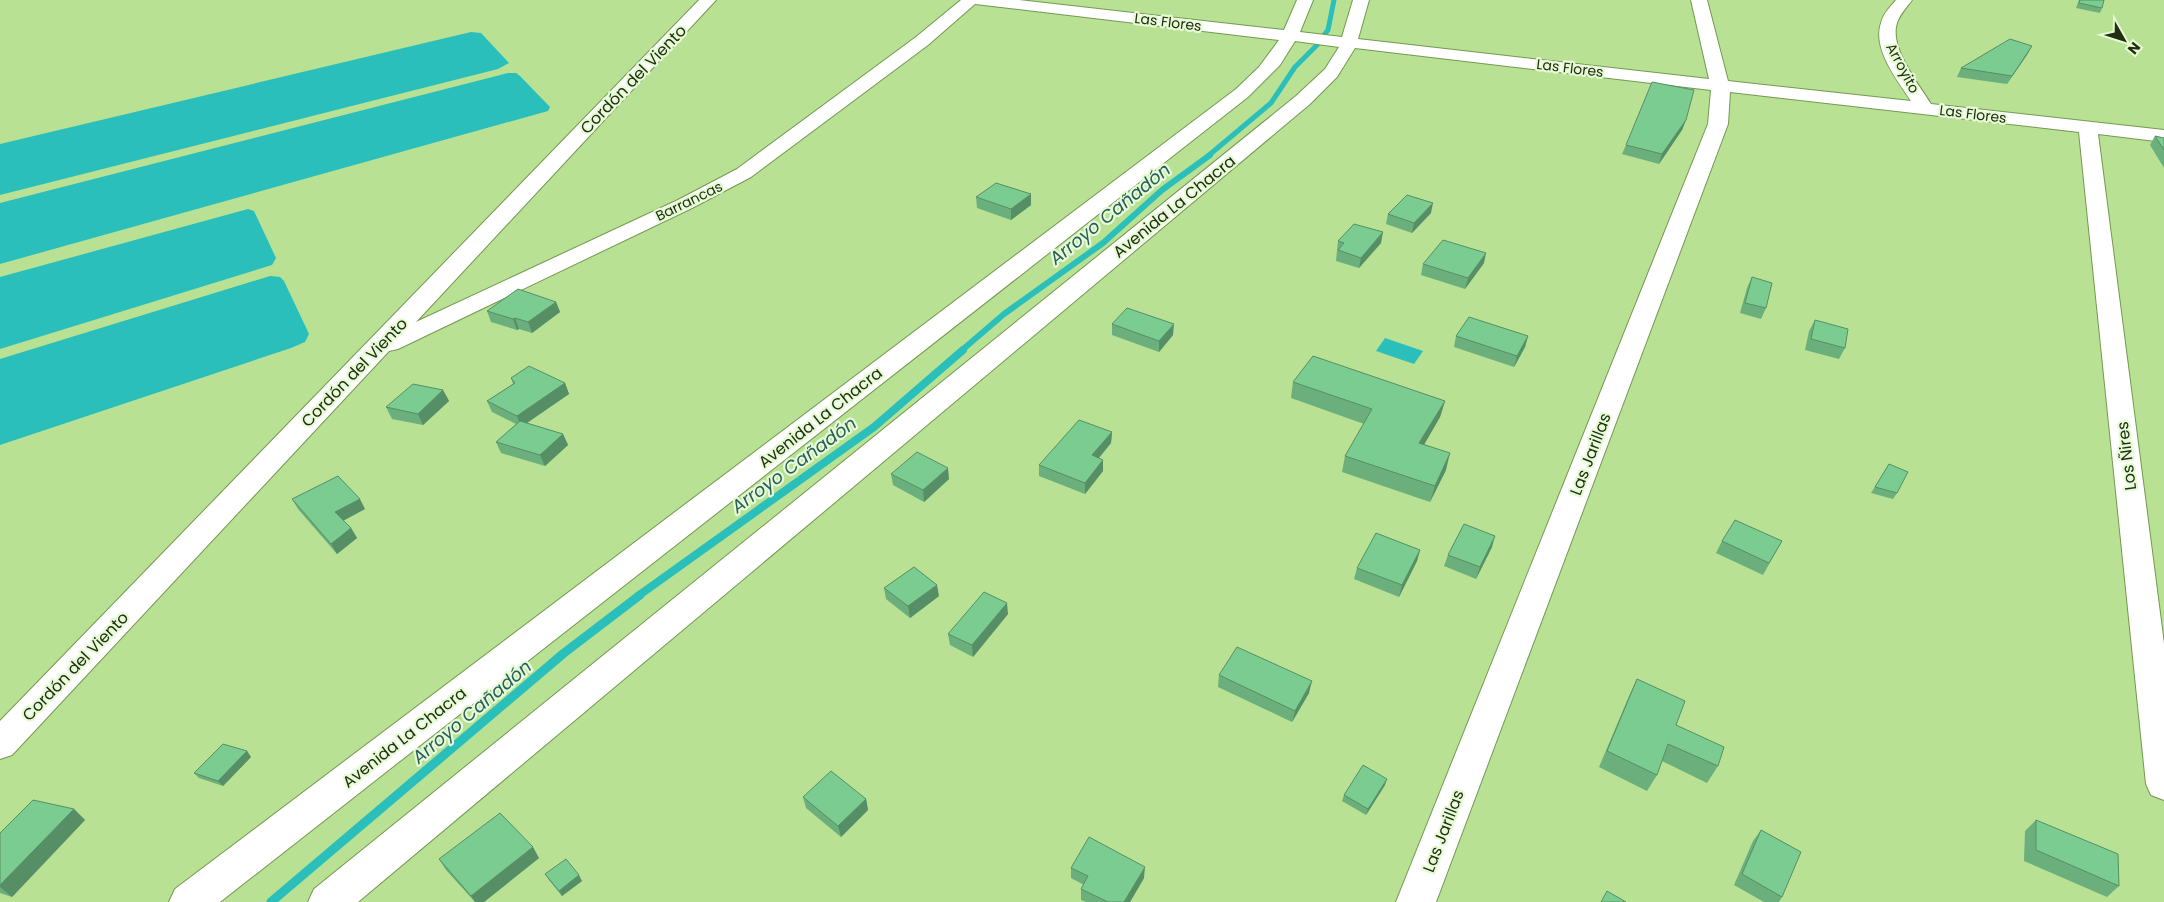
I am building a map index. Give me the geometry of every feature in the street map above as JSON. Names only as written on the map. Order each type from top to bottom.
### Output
[{"type":"street","name":"Cordón del Viento","points":[[0,744],[708,0]]},
{"type":"street","name":"Barrancas","points":[[374,351],[667,213],[744,173],[922,41],[971,0]]},
{"type":"street","name":"Las Flores","points":[[977,0],[2164,136]]},
{"type":"street","name":"Avenida La Chacra","points":[[189,902],[1242,93],[1274,62],[1292,36],[1306,0]]},
{"type":"street","name":"Avenida La Chacra","points":[[328,902],[1303,100],[1340,62],[1349,43],[1361,0]]},
{"type":"street","name":"Las Jarillas","points":[[1416,902],[1718,124],[1721,97],[1720,85],[1699,0]]},
{"type":"street","name":"Arroyito","points":[[1904,0],[1888,24],[1887,38],[1895,58],[1926,109]]},
{"type":"street","name":"Los Ñires","points":[[2088,128],[2164,784]]},
{"type":"water","points":[[471,32],[481,33],[509,63],[498,69],[0,195],[0,144]]},
{"type":"water","points":[[508,73],[516,73],[520,76],[550,107],[548,111],[0,264],[0,203]]},
{"type":"water","points":[[248,209],[254,211],[276,258],[272,265],[0,349],[0,277]]},
{"type":"water","points":[[270,276],[280,277],[284,281],[309,334],[305,342],[0,445],[0,359]]},
{"type":"water","points":[[1385,338],[1423,351],[1414,364],[1376,351]]},
{"type":"building","points":[[2080,0],[2104,0],[2102,8],[2079,3]]},
{"type":"building","points":[[2010,39],[2032,46],[2012,76],[1961,68]]},
{"type":"building","points":[[1652,82],[1694,90],[1686,120],[1662,154],[1626,145]]},
{"type":"building","points":[[2155,136],[2164,138],[2164,150]]},
{"type":"building","points":[[996,183],[1031,194],[1011,209],[976,197]]},
{"type":"building","points":[[1407,195],[1433,203],[1414,223],[1388,214]]},
{"type":"building","points":[[1354,224],[1383,232],[1361,258],[1338,250],[1344,243],[1338,241]]},
{"type":"building","points":[[1443,240],[1486,253],[1468,278],[1423,264]]},
{"type":"building","points":[[1752,277],[1772,283],[1766,308],[1745,303]]},
{"type":"building","points":[[518,289],[556,302],[528,322],[487,311]]},
{"type":"building","points":[[1127,308],[1174,324],[1159,341],[1112,324]]},
{"type":"building","points":[[1469,317],[1528,336],[1517,356],[1456,336]]},
{"type":"building","points":[[1815,320],[1848,329],[1845,348],[1811,339]]},
{"type":"building","points":[[1313,356],[1445,401],[1419,443],[1450,453],[1435,486],[1345,456],[1372,409],[1293,382]]},
{"type":"building","points":[[529,366],[565,383],[517,416],[487,401],[515,383],[511,378]]},
{"type":"building","points":[[413,384],[443,390],[418,414],[386,407]]},
{"type":"building","points":[[1079,420],[1112,432],[1092,455],[1103,460],[1085,483],[1039,465]]},
{"type":"building","points":[[520,421],[563,434],[540,455],[496,442]]},
{"type":"building","points":[[917,452],[948,468],[923,490],[891,474]]},
{"type":"building","points":[[1889,464],[1908,472],[1897,493],[1875,487]]},
{"type":"building","points":[[338,476],[360,499],[335,512],[351,528],[331,544],[292,499]]},
{"type":"building","points":[[1735,520],[1782,541],[1769,563],[1722,541]]},
{"type":"building","points":[[1464,524],[1495,536],[1480,567],[1448,555]]},
{"type":"building","points":[[1376,533],[1420,550],[1402,585],[1357,568]]},
{"type":"building","points":[[914,567],[937,585],[908,606],[884,588]]},
{"type":"building","points":[[984,592],[1007,603],[972,645],[948,634]]},
{"type":"building","points":[[1237,647],[1312,681],[1295,711],[1219,675]]},
{"type":"building","points":[[1637,679],[1685,701],[1676,725],[1724,747],[1718,766],[1668,744],[1657,775],[1607,751]]},
{"type":"building","points":[[223,744],[247,751],[218,781],[194,773]]},
{"type":"building","points":[[1363,765],[1387,779],[1368,809],[1344,795]]},
{"type":"building","points":[[831,771],[866,799],[838,826],[803,797]]},
{"type":"building","points":[[33,800],[74,809],[0,885],[0,833]]},
{"type":"building","points":[[500,813],[533,847],[471,896],[439,859]]},
{"type":"building","points":[[2036,820],[2118,854],[2119,886],[2036,850]]},
{"type":"building","points":[[1761,830],[1801,852],[1782,897],[1742,874]]},
{"type":"building","points":[[1089,837],[1145,867],[1124,902],[1108,902],[1081,889],[1088,876],[1071,868]]},
{"type":"building","points":[[566,859],[579,875],[559,891],[545,874]]},
{"type":"building","points":[[1607,891],[1626,902],[1601,902]]},
{"type":"waterway","name":"Arroyo Cañadón","points":[[1324,35],[1328,30],[1334,0]]},
{"type":"waterway","name":"Arroyo Cañadón","points":[[1208,156],[1271,103],[1295,67],[1321,41]]},
{"type":"waterway","name":"Arroyo Cañadón","points":[[961,351],[1004,314],[1103,243],[1162,190],[1210,155]]},
{"type":"waterway","name":"Arroyo Cañadón","points":[[638,596],[874,427],[963,350]]},
{"type":"waterway","name":"Arroyo Cañadón","points":[[271,902],[564,653],[640,595]]}]
